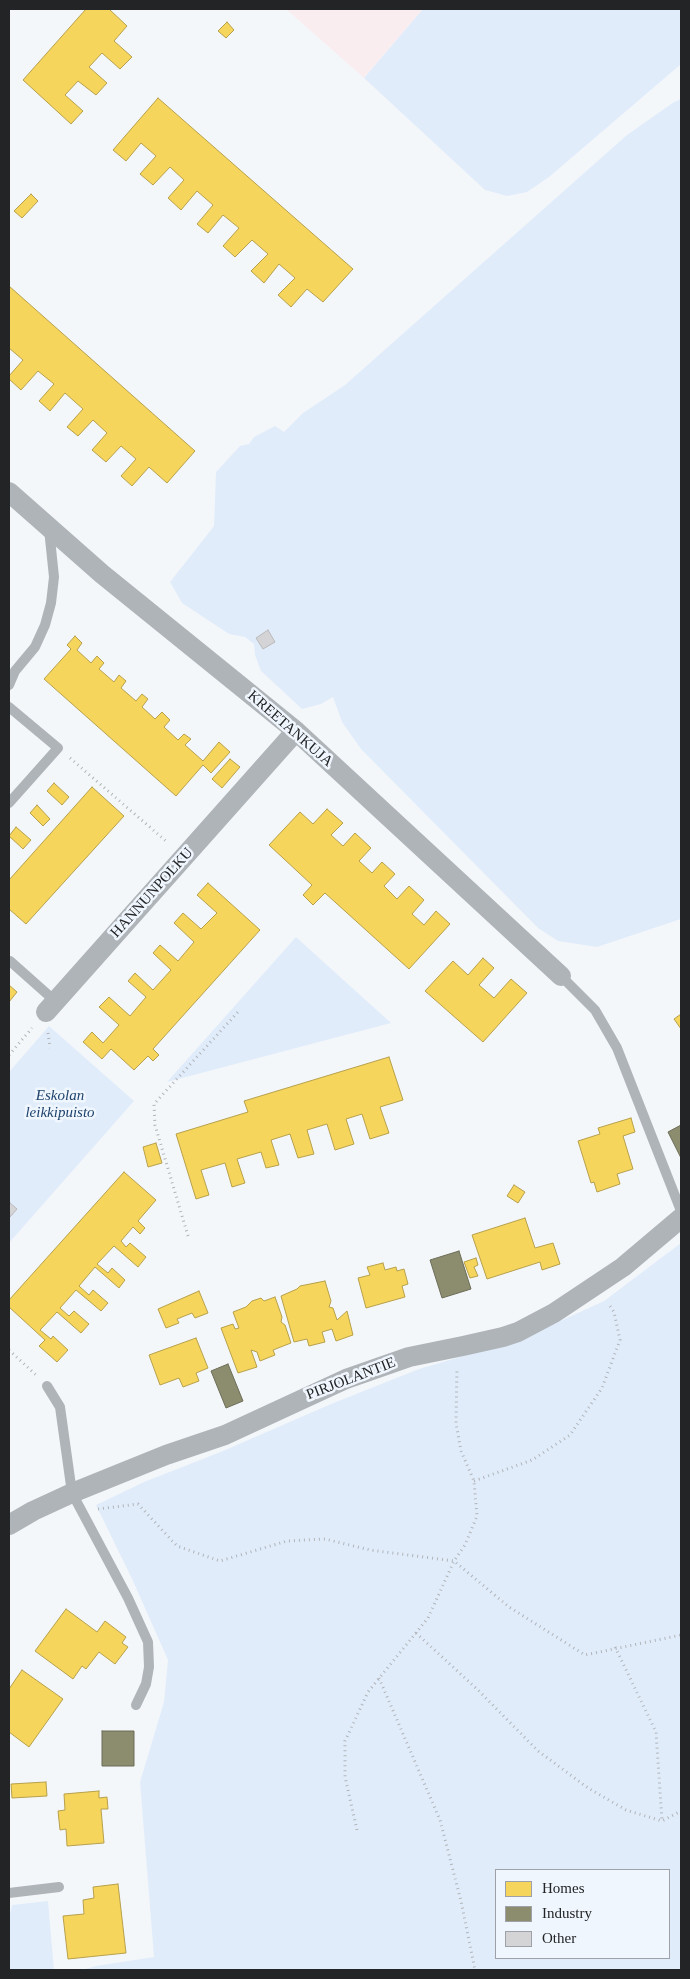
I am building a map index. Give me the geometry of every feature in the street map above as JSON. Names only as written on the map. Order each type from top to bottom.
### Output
[{"type":"street","name":"KREETANKUJA","points":[[9,492],[102,574],[296,731],[561,976]]},
{"type":"street","name":"HANNUNPOLKU","points":[[50,1007],[296,731]]},
{"type":"street","name":"PIRJOLANTIE","points":[[9,1525],[33,1511],[72,1493],[166,1455],[225,1435],[318,1390],[346,1379],[409,1357],[456,1348],[518,1332],[554,1313],[596,1286],[642,1252],[681,1218]]},
{"type":"lane","points":[[9,685],[16,671],[35,647],[51,603],[54,576],[49,528]]},
{"type":"lane","points":[[9,707],[58,748],[9,803]]},
{"type":"lane","points":[[9,962],[50,1007]]},
{"type":"lane","points":[[561,976],[595,1010],[617,1048],[681,1211]]},
{"type":"lane","points":[[48,1386],[60,1407],[72,1493],[128,1598],[148,1642],[149,1667],[146,1684],[136,1705]]},
{"type":"lane","points":[[9,1893],[59,1887]]},
{"type":"path","points":[[58,748],[184,857]]},
{"type":"path","points":[[9,1055],[50,1007]]},
{"type":"path","points":[[188,1236],[155,1125],[154,1104],[238,1012]]},
{"type":"path","points":[[474,1481],[532,1460],[570,1435],[602,1388],[620,1340],[614,1312],[596,1286]]},
{"type":"path","points":[[357,1830],[345,1777],[345,1741],[368,1692],[428,1618],[454,1561],[465,1545],[477,1516],[474,1481],[461,1450],[456,1423],[458,1385],[456,1348]]},
{"type":"path","points":[[9,1350],[48,1386]]},
{"type":"path","points":[[82,1511],[138,1504],[177,1546],[220,1561],[287,1541],[325,1539],[370,1550],[454,1561],[509,1607],[585,1655],[615,1647],[681,1635]]},
{"type":"path","points":[[416,1633],[478,1690],[538,1751],[588,1788],[626,1810],[662,1821],[681,1811]]},
{"type":"path","points":[[615,1647],[656,1732],[662,1821]]},
{"type":"path","points":[[379,1678],[440,1820],[461,1900],[475,1970]]},
{"type":"shaded area","points":[[286,9],[423,9],[364,78]]},
{"type":"green space","points":[[423,9],[681,9],[681,62],[680,65],[549,177],[527,192],[507,196],[485,190],[364,78]]},
{"type":"green space","points":[[681,99],[681,919],[597,947],[558,941],[538,928],[361,749],[342,722],[333,697],[321,704],[302,709],[261,671],[255,655],[254,644],[245,637],[229,634],[182,603],[170,582],[214,526],[216,472],[240,446],[249,444],[254,437],[275,426],[284,432],[303,413],[345,385],[627,135]]},
{"type":"green space","points":[[296,937],[391,1023],[167,1082]]},
{"type":"green space","name":"Eskolan leikkipuisto","points":[[49,1026],[134,1101],[9,1243],[9,1072]]},
{"type":"green space","points":[[681,1243],[681,1970],[82,1970],[154,1957],[140,1782],[164,1702],[168,1660],[133,1581],[96,1505],[144,1482],[419,1369],[521,1339],[604,1301]]},
{"type":"green space","points":[[48,1901],[54,1970],[9,1970],[9,1918],[12,1905]]},
{"type":"building: Homes","points":[[86,9],[109,9],[127,26],[114,41],[132,57],[120,69],[102,53],[89,67],[107,83],[96,95],[78,81],[65,95],[83,111],[71,124],[23,80]]},
{"type":"building: Homes","points":[[227,22],[234,30],[226,38],[218,31]]},
{"type":"building: Homes","points":[[158,98],[353,269],[323,302],[307,289],[291,307],[278,295],[295,278],[279,264],[264,283],[251,271],[268,254],[252,240],[235,257],[223,246],[239,228],[223,215],[208,233],[197,224],[213,205],[197,191],[181,210],[168,198],[184,180],[170,167],[153,185],[140,174],[156,156],[141,143],[126,161],[113,150]]},
{"type":"building: Homes","points":[[31,194],[38,201],[22,218],[14,211]]},
{"type":"building: Homes","points":[[9,286],[195,451],[167,483],[149,467],[132,486],[121,476],[136,459],[121,446],[106,462],[92,450],[107,433],[93,420],[78,436],[67,427],[83,409],[65,393],[50,411],[39,401],[54,384],[38,371],[21,390],[9,379],[9,376],[23,360],[9,348]]},
{"type":"building: Homes","points":[[75,636],[82,643],[77,650],[91,663],[97,656],[104,663],[99,669],[114,682],[119,675],[126,681],[121,688],[136,701],[142,694],[148,699],[142,707],[155,719],[162,712],[170,720],[164,727],[178,740],[184,734],[191,739],[185,745],[203,761],[219,742],[230,752],[211,773],[203,765],[176,796],[44,679],[71,649],[67,645]]},
{"type":"building: Homes","points":[[230,759],[240,767],[222,788],[212,779]]},
{"type":"building: Homes","points":[[54,783],[69,797],[62,805],[47,791]]},
{"type":"building: Homes","points":[[92,787],[124,816],[26,924],[9,909],[9,880]]},
{"type":"building: Homes","points":[[37,805],[50,819],[43,826],[30,813]]},
{"type":"building: Homes","points":[[327,809],[343,823],[331,835],[343,846],[355,833],[371,848],[359,861],[372,873],[382,862],[395,874],[384,886],[397,899],[409,886],[424,900],[412,914],[424,925],[436,911],[450,924],[409,969],[325,893],[313,905],[303,895],[312,885],[269,845],[300,812],[313,824]]},
{"type":"building: Homes","points":[[16,827],[31,840],[23,849],[9,836]]},
{"type":"building: Homes","points":[[208,883],[260,930],[153,1049],[159,1055],[153,1061],[148,1056],[134,1070],[111,1049],[102,1059],[83,1042],[92,1032],[103,1043],[119,1025],[99,1007],[109,997],[130,1016],[146,997],[128,981],[135,973],[153,990],[171,970],[153,953],[160,945],[178,961],[194,942],[174,923],[183,913],[201,929],[217,913],[197,895]]},
{"type":"building: Homes","points":[[483,958],[494,968],[479,985],[494,998],[511,979],[527,993],[483,1042],[425,991],[453,961],[468,975]]},
{"type":"building: Homes","points":[[9,985],[17,992],[9,1002]]},
{"type":"building: Homes","points":[[681,1014],[681,1029],[674,1019]]},
{"type":"building: Homes","points":[[389,1057],[403,1100],[380,1107],[389,1133],[370,1139],[362,1114],[346,1119],[354,1144],[335,1150],[327,1124],[307,1130],[314,1154],[298,1158],[290,1134],[271,1140],[279,1165],[266,1168],[261,1152],[237,1159],[245,1183],[232,1187],[225,1163],[201,1170],[209,1195],[196,1199],[176,1134],[248,1112],[244,1101]]},
{"type":"building: Homes","points":[[631,1118],[635,1132],[623,1136],[633,1169],[617,1174],[620,1184],[597,1192],[594,1182],[591,1183],[578,1141],[600,1134],[598,1128]]},
{"type":"building: Homes","points":[[156,1143],[162,1163],[148,1167],[143,1147]]},
{"type":"building: Homes","points":[[124,1172],[156,1200],[138,1221],[145,1228],[140,1234],[133,1227],[121,1241],[126,1247],[130,1243],[146,1257],[138,1267],[114,1246],[97,1264],[108,1273],[112,1268],[125,1280],[119,1288],[95,1267],[79,1286],[89,1295],[93,1290],[108,1303],[101,1311],[76,1290],[60,1308],[69,1316],[74,1311],[89,1324],[81,1333],[57,1312],[40,1330],[51,1339],[53,1336],[68,1350],[57,1362],[39,1346],[45,1340],[9,1307],[9,1300]]},
{"type":"building: Homes","points":[[514,1185],[525,1192],[518,1203],[507,1196]]},
{"type":"building: Homes","points":[[525,1218],[535,1248],[553,1243],[560,1264],[542,1270],[540,1262],[487,1279],[472,1235]]},
{"type":"building: Homes","points":[[476,1258],[478,1265],[474,1267],[478,1276],[470,1278],[464,1262]]},
{"type":"building: Homes","points":[[383,1263],[385,1270],[396,1267],[397,1271],[404,1269],[408,1284],[402,1286],[405,1297],[366,1308],[358,1278],[370,1275],[367,1267]]},
{"type":"building: Homes","points":[[325,1281],[331,1301],[329,1307],[333,1308],[337,1320],[347,1311],[353,1335],[336,1341],[332,1329],[322,1332],[325,1342],[309,1346],[307,1339],[294,1342],[281,1296],[300,1286]]},
{"type":"building: Homes","points":[[199,1291],[208,1313],[195,1318],[192,1313],[177,1319],[179,1323],[166,1328],[158,1309]]},
{"type":"building: Homes","points":[[275,1297],[282,1317],[281,1322],[285,1325],[291,1343],[273,1350],[275,1355],[260,1361],[257,1352],[251,1350],[257,1367],[238,1373],[221,1328],[233,1324],[235,1329],[239,1328],[233,1312],[246,1307],[252,1301],[261,1298],[264,1301]]},
{"type":"building: Homes","points":[[196,1338],[208,1368],[196,1373],[199,1381],[183,1387],[179,1378],[160,1385],[149,1355]]},
{"type":"building: Homes","points":[[66,1609],[97,1632],[105,1621],[126,1637],[122,1643],[128,1647],[115,1664],[99,1652],[86,1669],[82,1666],[73,1679],[35,1651]]},
{"type":"building: Homes","points":[[22,1670],[63,1699],[29,1747],[9,1732],[9,1689]]},
{"type":"building: Homes","points":[[46,1782],[47,1796],[12,1798],[11,1784]]},
{"type":"building: Homes","points":[[99,1791],[99,1798],[107,1797],[108,1809],[101,1809],[104,1843],[67,1846],[66,1829],[60,1830],[58,1811],[65,1810],[64,1794]]},
{"type":"building: Homes","points":[[118,1884],[126,1953],[68,1959],[63,1916],[84,1914],[83,1900],[94,1898],[93,1887]]},
{"type":"building: Industry","points":[[681,1125],[681,1158],[668,1132]]},
{"type":"building: Industry","points":[[459,1251],[471,1289],[442,1298],[430,1260]]},
{"type":"building: Industry","points":[[228,1364],[243,1401],[226,1408],[211,1371]]},
{"type":"building: Industry","points":[[102,1731],[134,1731],[134,1766],[102,1766]]},
{"type":"building: Other","points":[[268,630],[275,642],[263,649],[256,638]]},
{"type":"building: Other","points":[[10,1203],[17,1209],[10,1217],[9,1205]]}]
